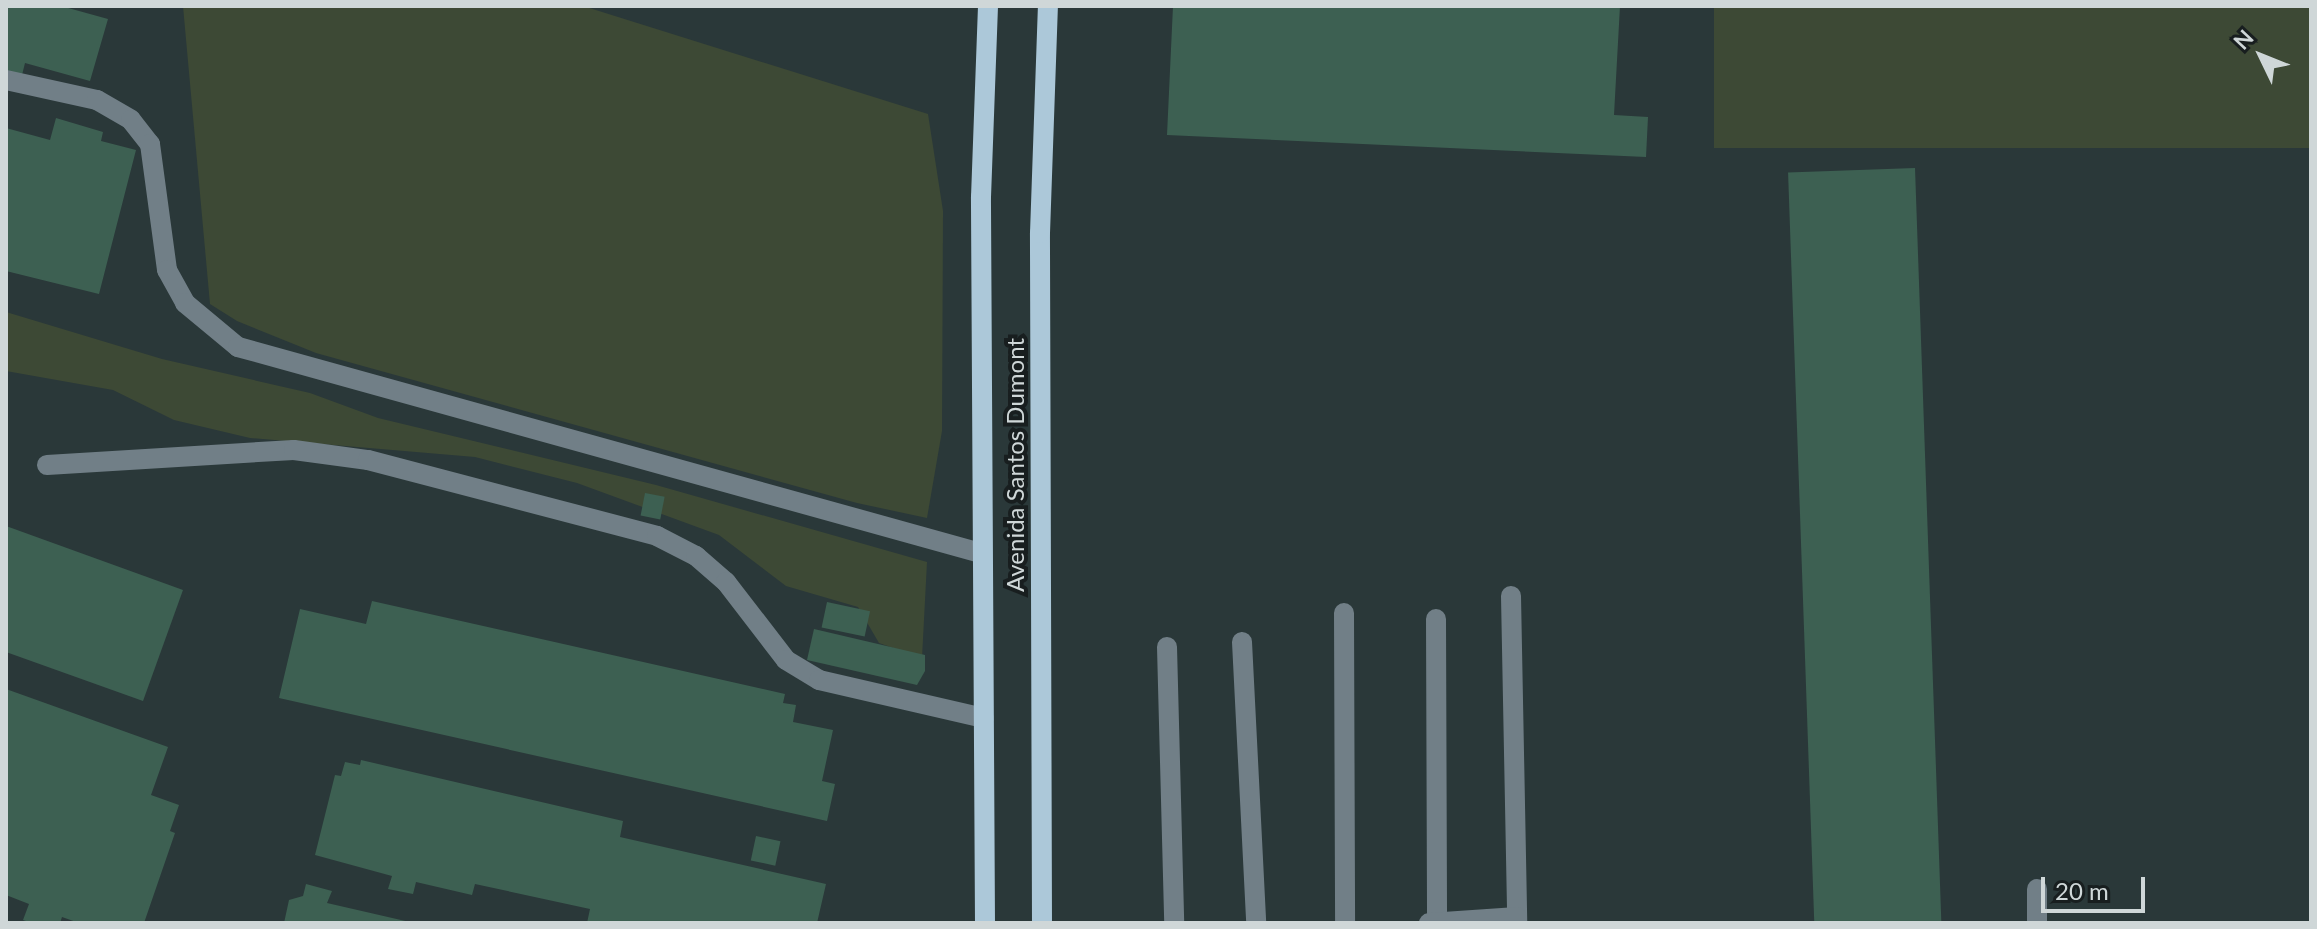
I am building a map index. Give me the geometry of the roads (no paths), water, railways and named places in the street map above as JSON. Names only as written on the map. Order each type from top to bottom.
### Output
[{"type":"main road","name":"Avenida Santos Dumont","points":[[985,923],[981,197],[988,6]]},
{"type":"main road","name":"Avenida Santos Dumont","points":[[1042,923],[1040,233],[1048,6]]},
{"type":"lane","points":[[6,80],[97,100],[131,120],[150,144],[167,270],[185,303],[238,347],[981,553]]},
{"type":"lane","points":[[47,465],[294,450],[368,460],[657,536],[706,565],[786,660],[819,680],[984,718]]},
{"type":"lane","points":[[1429,923],[1517,920],[1511,596]]},
{"type":"lane","points":[[1344,613],[1345,923]]},
{"type":"lane","points":[[1436,619],[1437,922]]},
{"type":"lane","points":[[1242,642],[1256,923]]},
{"type":"lane","points":[[1167,647],[1174,923]]},
{"type":"lane","points":[[2037,889],[2037,923]]}]
